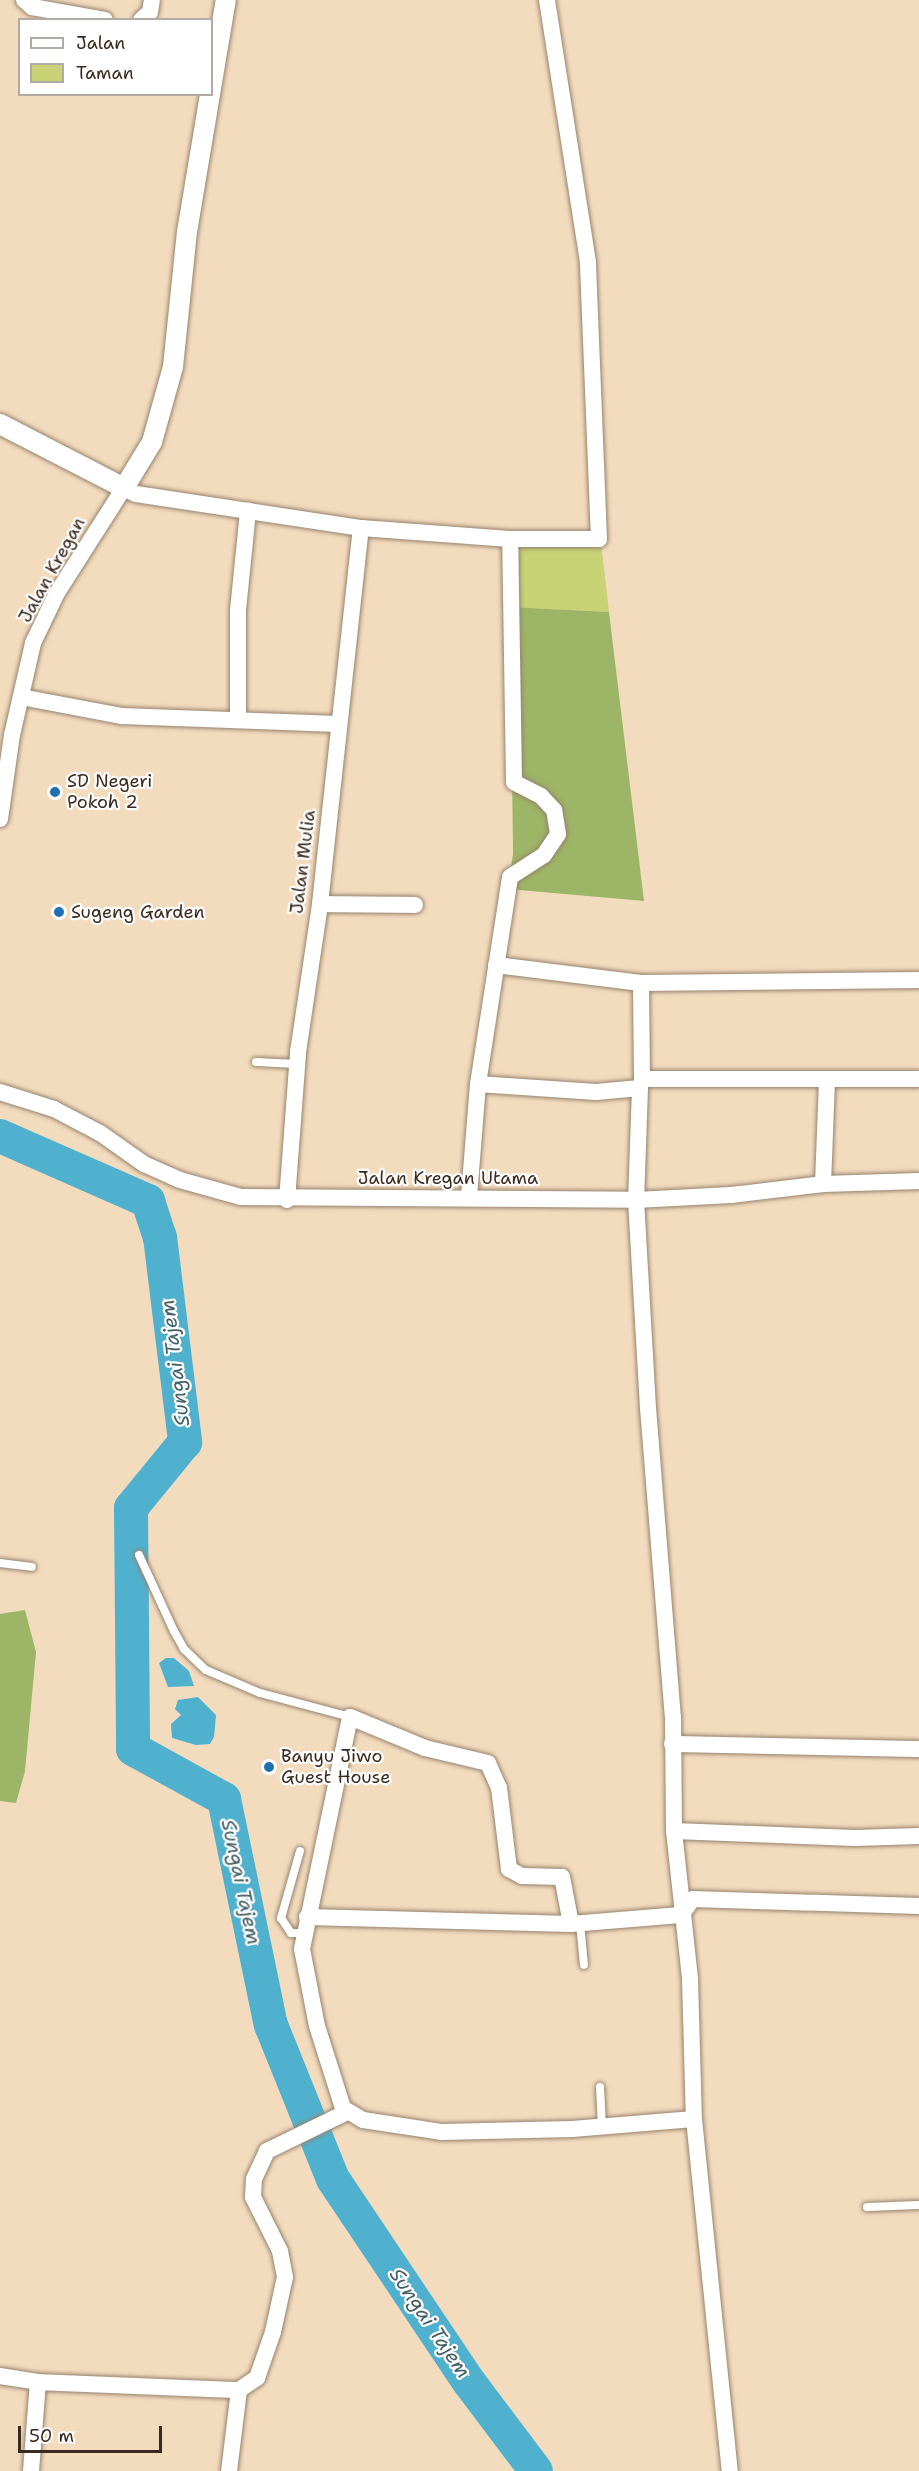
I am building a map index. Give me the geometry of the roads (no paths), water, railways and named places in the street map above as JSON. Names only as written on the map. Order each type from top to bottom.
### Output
[{"type":"street","points":[[24,0],[32,8],[93,18]]},
{"type":"street","points":[[143,18],[150,12],[153,0]]},
{"type":"street","points":[[213,77],[226,0]]},
{"type":"street","points":[[0,423],[136,494],[361,528],[510,539],[591,541],[599,536],[588,262],[547,0]]},
{"type":"street","points":[[124,488],[158,427],[173,368],[187,232],[210,96]]},
{"type":"street","name":"Jalan Kregan","points":[[0,819],[21,697],[33,643],[57,593],[124,488]]},
{"type":"street","points":[[238,720],[238,610],[248,511]]},
{"type":"street","name":"Jalan Mulia","points":[[286,1200],[297,1064],[320,904],[361,528]]},
{"type":"street","points":[[469,1196],[478,1084],[510,877],[544,855],[558,834],[554,810],[541,796],[514,782],[510,539]]},
{"type":"street","points":[[21,697],[122,716],[338,724]]},
{"type":"street","points":[[320,904],[415,905]]},
{"type":"street","points":[[496,965],[641,983],[919,980]]},
{"type":"street","points":[[641,983],[642,1079],[827,1081],[919,1079]]},
{"type":"street","points":[[823,1184],[827,1081]]},
{"type":"street","points":[[478,1084],[596,1092],[640,1088],[636,1200],[648,1408],[670,1669],[674,1831],[681,1915],[690,1979],[694,2119],[730,2471]]},
{"type":"street","name":"Jalan Kregan Utama","points":[[0,1092],[54,1109],[100,1133],[144,1164],[180,1180],[241,1197],[286,1200],[469,1196],[636,1200],[731,1195],[823,1184],[919,1181]]},
{"type":"street","points":[[576,1924],[562,1878],[522,1876],[509,1869],[499,1788],[488,1763],[425,1748],[350,1717],[302,1948],[309,1993],[333,2086],[347,2112],[363,2120],[441,2132],[602,2127],[694,2119]]},
{"type":"street","points":[[672,1744],[919,1749]]},
{"type":"street","points":[[674,1831],[855,1838],[919,1836]]},
{"type":"street","points":[[306,1925],[576,1924],[681,1915],[693,1899],[919,1906]]},
{"type":"street","points":[[0,2376],[38,2382],[239,2390],[257,2378],[282,2299],[285,2277],[280,2251],[253,2197],[259,2166],[267,2151],[324,2121],[347,2112]]},
{"type":"street","points":[[31,2471],[38,2382]]},
{"type":"street","points":[[229,2471],[239,2390]]},
{"type":"lane","points":[[256,1062],[297,1064]]},
{"type":"lane","points":[[139,1555],[174,1631],[201,1666],[260,1693],[350,1717]]},
{"type":"lane","points":[[0,1563],[32,1567]]},
{"type":"lane","points":[[300,1851],[281,1918],[291,1933],[306,1925]]},
{"type":"lane","points":[[576,1924],[584,1965]]},
{"type":"lane","points":[[600,2087],[602,2127]]},
{"type":"lane","points":[[867,2207],[919,2205]]},
{"type":"water","points":[[166,1658],[174,1658],[189,1671],[194,1686],[168,1687],[159,1663]]},
{"type":"water","points":[[198,1697],[216,1715],[214,1737],[210,1744],[196,1745],[172,1738],[171,1724],[181,1715],[175,1709],[178,1700]]},
{"type":"waterway","name":"Sungai Tajem","points":[[0,1136],[148,1201],[160,1237],[185,1442],[131,1508],[133,1749],[224,1799],[271,2025],[333,2179],[469,2382],[536,2471]]},
{"type":"place","name":"SD Negeri Pokoh 2","points":[[55,792]]},
{"type":"place","name":"Sugeng Garden","points":[[59,912]]},
{"type":"place","name":"Banyu Jiwo Guest House","points":[[269,1767]]}]
